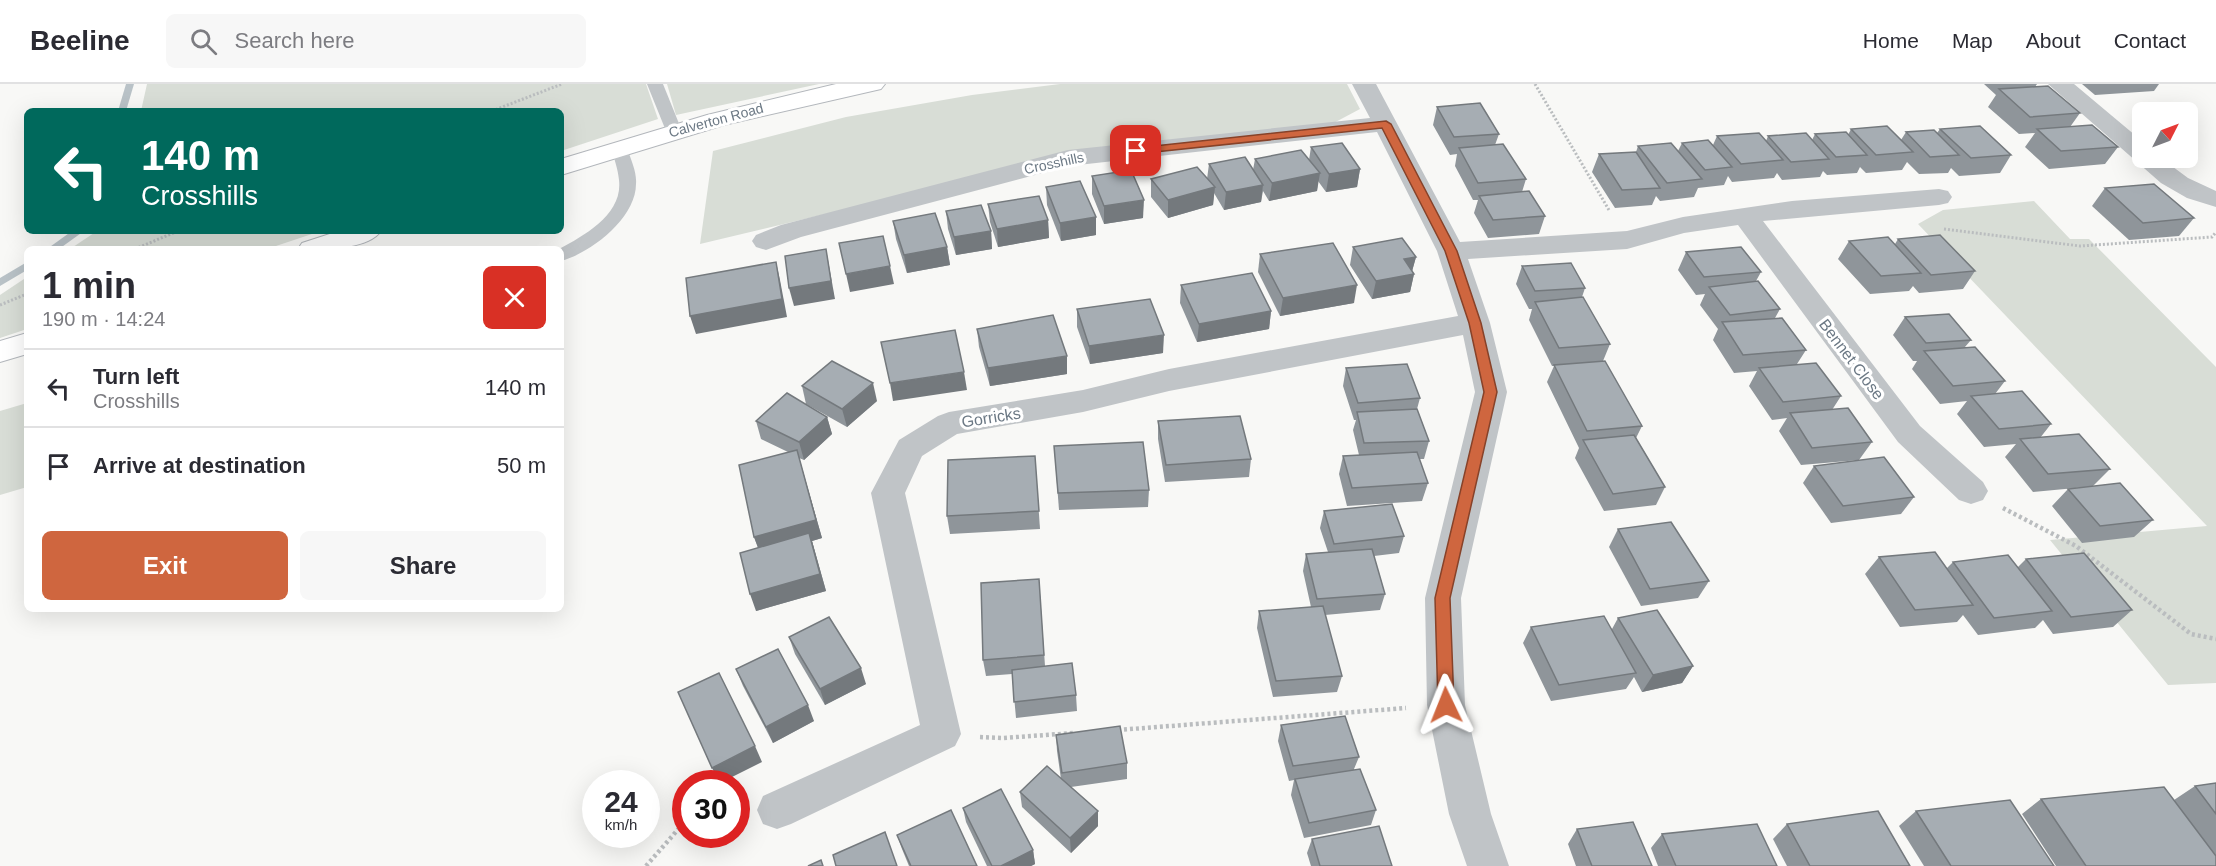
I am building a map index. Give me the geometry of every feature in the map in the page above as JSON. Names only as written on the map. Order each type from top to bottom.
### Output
[{"type":"street","name":"Calverton Road","points":[[564,166],[674,131],[761,108],[873,84]]},
{"type":"street","points":[[1364,84],[1451,251],[1475,323],[1491,392],[1443,598],[1446,705],[1470,814],[1488,866]]},
{"type":"street","points":[[2060,84],[2132,145]]},
{"type":"street","name":"Crosshills","points":[[766,241],[791,231],[1068,158],[1386,124]]},
{"type":"street","points":[[2158,168],[2175,183],[2199,196],[2216,199]]},
{"type":"street","points":[[1451,251],[1627,240],[1683,225],[1792,209],[1939,197]]},
{"type":"street","points":[[1896,200],[1918,225]]},
{"type":"street","name":"Bennet Close","points":[[1745,216],[1909,434],[1971,491]]},
{"type":"street","points":[[321,246],[358,234]]},
{"type":"street","name":"Gorricks","points":[[941,734],[888,493],[910,448],[950,424],[1083,401],[1169,380],[1475,323]]},
{"type":"street","points":[[0,352],[24,344]]},
{"type":"street","points":[[777,810],[941,734]]},
{"type":"lane","points":[[655,84],[674,131]]},
{"type":"lane","points":[[564,253],[589,238],[613,218],[625,203],[628,184],[619,148]]},
{"type":"path","points":[[500,108],[562,84]]},
{"type":"path","points":[[1535,84],[1627,240]]},
{"type":"path","points":[[1918,225],[2080,246],[2212,237],[2216,232]]},
{"type":"path","points":[[142,246],[171,234]]},
{"type":"path","points":[[0,305],[24,295]]},
{"type":"path","points":[[1971,491],[2076,546],[2191,634],[2216,639]]},
{"type":"path","points":[[1108,731],[1446,705]]},
{"type":"path","points":[[941,734],[1003,738],[1085,732]]},
{"type":"path","points":[[646,866],[672,836]]},
{"type":"shaded area","points":[[147,84],[646,84],[658,119],[564,150],[564,108],[142,108]]},
{"type":"shaded area","points":[[667,84],[819,84],[676,115]]},
{"type":"shaded area","points":[[1060,84],[1347,84],[1360,109],[1328,126],[1063,157],[700,244],[713,151],[846,117],[972,95]]},
{"type":"shaded area","points":[[2034,201],[2070,239],[2089,239],[2216,367],[2216,683],[2168,685],[2050,540],[2207,526],[1918,224],[1943,210]]},
{"type":"shaded area","points":[[92,234],[312,234],[276,246],[74,246]]},
{"type":"shaded area","points":[[24,279],[24,330],[0,338],[0,295]]},
{"type":"shaded area","points":[[24,404],[24,488],[0,495],[0,411]]},
{"type":"building","points":[[2048,86],[2080,113],[2030,117],[1999,89]]},
{"type":"building","points":[[1480,103],[1499,134],[1454,137],[1437,107]]},
{"type":"building","points":[[2092,125],[2118,147],[2061,151],[2037,129]]},
{"type":"building","points":[[1887,126],[1913,152],[1876,155],[1851,129]]},
{"type":"building","points":[[1980,126],[2011,155],[1971,158],[1940,129]]},
{"type":"building","points":[[1934,130],[1959,155],[1930,157],[1906,132]]},
{"type":"building","points":[[1846,132],[1867,155],[1836,157],[1815,134]]},
{"type":"building","points":[[1759,133],[1783,160],[1741,164],[1717,136]]},
{"type":"building","points":[[1806,133],[1829,159],[1791,162],[1768,136]]},
{"type":"building","points":[[1708,140],[1732,167],[1705,170],[1682,143]]},
{"type":"building","points":[[1342,143],[1360,169],[1329,174],[1311,147]]},
{"type":"building","points":[[1671,143],[1702,179],[1667,183],[1638,146]]},
{"type":"building","points":[[1503,144],[1526,179],[1478,183],[1459,148]]},
{"type":"building","points":[[1301,150],[1320,173],[1272,183],[1255,159]]},
{"type":"building","points":[[1636,152],[1660,188],[1622,190],[1599,154]]},
{"type":"building","points":[[1245,157],[1263,185],[1226,192],[1209,164]]},
{"type":"building","points":[[1197,167],[1215,187],[1168,200],[1151,179]]},
{"type":"building","points":[[1131,170],[1144,200],[1104,206],[1092,176]]},
{"type":"building","points":[[1080,181],[1096,217],[1060,223],[1046,187]]},
{"type":"building","points":[[2154,184],[2194,218],[2143,223],[2105,188]]},
{"type":"building","points":[[1529,191],[1545,216],[1493,220],[1479,196]]},
{"type":"building","points":[[1039,196],[1048,220],[997,229],[988,204]]},
{"type":"building","points":[[981,205],[991,231],[954,237],[946,211]]},
{"type":"building","points":[[935,213],[947,247],[904,255],[893,221]]},
{"type":"building","points":[[1940,235],[1975,271],[1931,275],[1898,239]]},
{"type":"building","points":[[883,236],[890,266],[846,274],[839,243]]},
{"type":"building","points":[[1888,237],[1921,273],[1881,276],[1849,241]]},
{"type":"building","points":[[1402,238],[1416,257],[1404,259],[1414,274],[1376,281],[1353,247]]},
{"type":"building","points":[[1333,243],[1357,285],[1283,298],[1260,254]]},
{"type":"building","points":[[1741,247],[1761,272],[1704,277],[1686,252]]},
{"type":"building","points":[[826,249],[831,281],[789,288],[785,256]]},
{"type":"building","points":[[776,262],[782,299],[690,316],[686,278]]},
{"type":"building","points":[[1571,263],[1585,288],[1535,291],[1522,266]]},
{"type":"building","points":[[1252,273],[1271,311],[1199,324],[1181,285]]},
{"type":"building","points":[[1758,281],[1780,309],[1730,315],[1709,287]]},
{"type":"building","points":[[1583,297],[1610,344],[1559,348],[1535,302]]},
{"type":"building","points":[[1150,299],[1164,335],[1089,346],[1077,309]]},
{"type":"building","points":[[1949,314],[1971,340],[1926,343],[1905,317]]},
{"type":"building","points":[[1053,315],[1067,356],[988,368],[977,329]]},
{"type":"building","points":[[1782,318],[1806,350],[1743,355],[1722,322]]},
{"type":"building","points":[[955,330],[964,372],[890,383],[881,342]]},
{"type":"building","points":[[1975,347],[2005,381],[1953,386],[1924,351]]},
{"type":"building","points":[[832,361],[873,383],[842,409],[802,386]]},
{"type":"building","points":[[1605,361],[1642,426],[1587,431],[1554,365]]},
{"type":"building","points":[[1816,363],[1841,396],[1783,402],[1759,368]]},
{"type":"building","points":[[1407,364],[1420,398],[1358,403],[1346,368]]},
{"type":"building","points":[[2022,391],[2051,424],[1999,429],[1971,396]]},
{"type":"building","points":[[787,393],[827,417],[799,442],[756,421]]},
{"type":"building","points":[[1848,408],[1872,442],[1812,448],[1790,413]]},
{"type":"building","points":[[1417,409],[1429,441],[1364,443],[1357,412]]},
{"type":"building","points":[[1240,416],[1251,459],[1166,465],[1158,421]]},
{"type":"building","points":[[2079,434],[2110,469],[2048,474],[2020,439]]},
{"type":"building","points":[[1634,435],[1665,487],[1613,494],[1583,440]]},
{"type":"building","points":[[1143,442],[1149,490],[1058,493],[1054,446]]},
{"type":"building","points":[[797,450],[816,520],[754,537],[739,465]]},
{"type":"building","points":[[1417,452],[1428,483],[1352,488],[1343,456]]},
{"type":"building","points":[[1035,456],[1039,511],[947,516],[948,460]]},
{"type":"building","points":[[1884,457],[1914,497],[1843,506],[1814,466]]},
{"type":"building","points":[[2120,483],[2153,520],[2100,526],[2068,489]]},
{"type":"building","points":[[1392,504],[1404,536],[1334,544],[1324,511]]},
{"type":"building","points":[[1671,522],[1709,581],[1650,589],[1618,529]]},
{"type":"building","points":[[809,533],[820,574],[750,594],[740,553]]},
{"type":"building","points":[[1372,549],[1385,594],[1317,599],[1306,554]]},
{"type":"building","points":[[1935,552],[1973,605],[1915,610],[1879,557]]},
{"type":"building","points":[[2084,553],[2132,610],[2071,617],[2026,559]]},
{"type":"building","points":[[2008,555],[2052,611],[1994,618],[1953,562]]},
{"type":"building","points":[[1039,579],[1044,655],[983,660],[981,583]]},
{"type":"building","points":[[1323,606],[1342,676],[1276,681],[1259,611]]},
{"type":"building","points":[[1657,610],[1693,666],[1653,675],[1618,618]]},
{"type":"building","points":[[1604,616],[1636,673],[1559,685],[1531,627]]},
{"type":"building","points":[[829,617],[861,668],[820,689],[789,637]]},
{"type":"building","points":[[778,649],[808,705],[766,727],[736,669]]},
{"type":"building","points":[[1072,663],[1076,695],[1014,702],[1012,670]]},
{"type":"building","points":[[719,673],[755,746],[712,768],[678,692]]},
{"type":"building","points":[[1345,716],[1359,757],[1293,766],[1281,725]]},
{"type":"building","points":[[1120,726],[1127,763],[1062,773],[1056,735]]},
{"type":"building","points":[[1047,766],[1098,811],[1070,838],[1020,792]]},
{"type":"building","points":[[1360,769],[1376,810],[1309,823],[1295,779]]},
{"type":"building","points":[[2216,783],[2216,814],[2195,786]]},
{"type":"building","points":[[2164,787],[2216,856],[2216,866],[2086,866],[2041,799]]},
{"type":"building","points":[[1001,789],[1033,850],[1001,866],[992,866],[963,808]]},
{"type":"building","points":[[2010,800],[2054,866],[1951,866],[1916,811]]},
{"type":"building","points":[[951,810],[977,866],[911,866],[897,835]]},
{"type":"building","points":[[1878,811],[1910,866],[1810,866],[1787,824]]},
{"type":"building","points":[[1633,822],[1652,866],[1592,866],[1577,829]]},
{"type":"building","points":[[1757,824],[1777,866],[1676,866],[1662,834]]},
{"type":"building","points":[[1379,826],[1392,866],[1320,866],[1312,839]]},
{"type":"building","points":[[885,832],[897,866],[836,866],[833,855]]},
{"type":"building","points":[[821,860],[823,866],[808,866]]},
{"type":"waterway","points":[[123,108],[130,84]]},
{"type":"waterway","points":[[56,246],[74,234]]},
{"type":"waterway","points":[[0,283],[24,267]]},
{"type":"route","points":[[1136,151],[1386,124],[1451,251],[1475,323],[1491,392],[1443,598],[1446,705]]}]
